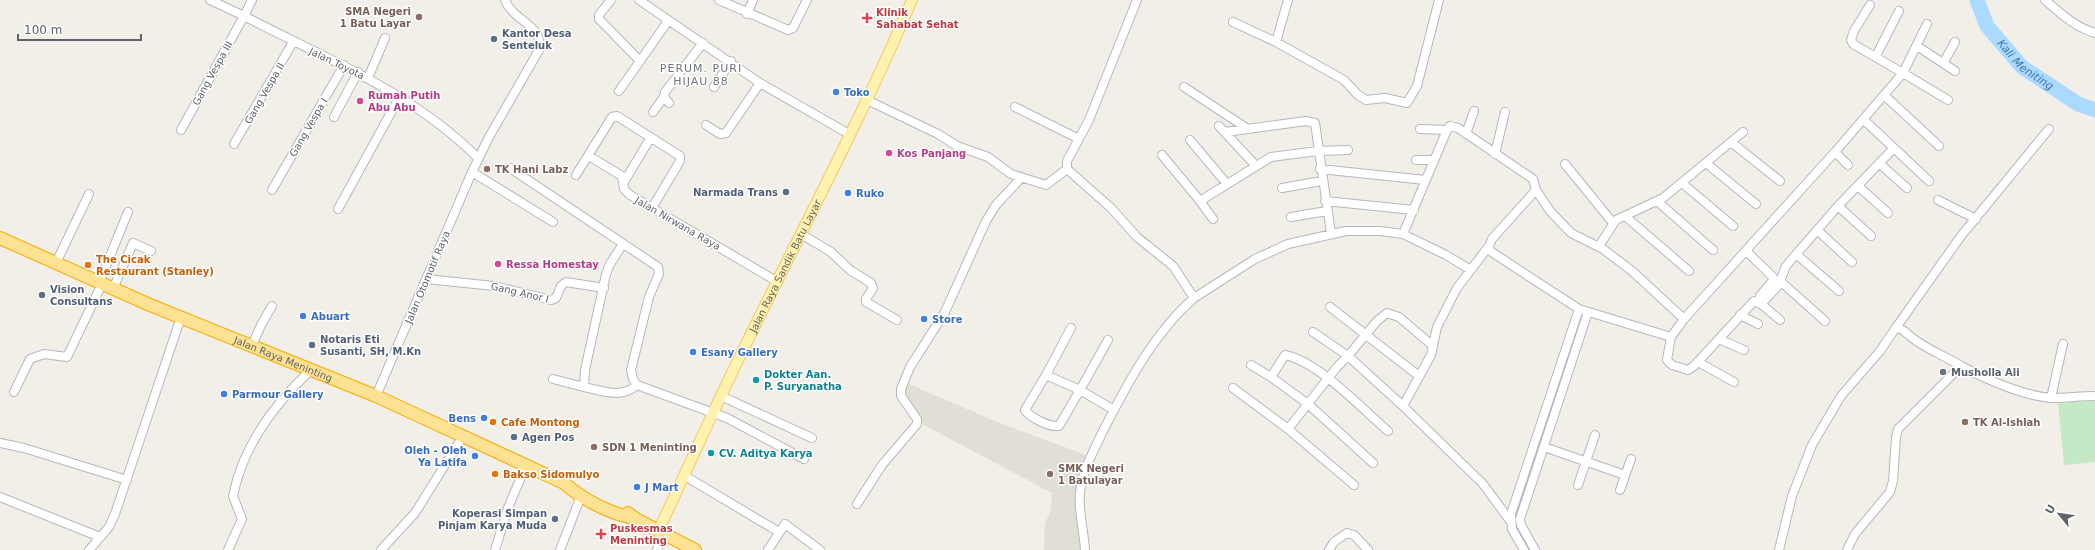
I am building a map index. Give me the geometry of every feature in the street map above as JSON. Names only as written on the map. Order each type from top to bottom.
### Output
[{"type":"highway","name":"Jalan Raya Meninting","points":[[0,238],[181,317],[376,396],[564,483],[581,487],[625,509],[634,518],[695,550]]},
{"type":"highway","name":"Jalan Raya Meninting","points":[[564,483],[581,496],[622,516],[634,518]]},
{"type":"main road","name":"Jalan Raya Sandik Batu Layar","points":[[661,532],[713,413],[867,100],[912,0]]},
{"type":"street","name":"Jalan Toyota","points":[[210,0],[293,42],[358,72],[446,127],[478,158]]},
{"type":"street","points":[[244,16],[252,0]]},
{"type":"street","name":"Jalan Otomotif Raya","points":[[376,396],[478,158],[538,53],[541,43],[539,36],[534,29],[514,15],[505,0]]},
{"type":"street","points":[[611,0],[599,15],[599,20],[640,61]]},
{"type":"street","points":[[639,0],[760,82],[849,134]]},
{"type":"street","points":[[719,0],[747,14],[791,30],[807,0]]},
{"type":"street","points":[[747,14],[753,0]]},
{"type":"street","points":[[1138,0],[1079,139],[1067,161],[1067,169],[1111,208],[1137,237],[1173,266],[1194,298]]},
{"type":"street","points":[[1276,42],[1288,0]]},
{"type":"street","points":[[1233,22],[1276,42],[1344,80],[1366,100],[1385,98],[1407,103],[1417,86],[1440,0]]},
{"type":"street","points":[[2046,1],[2061,15],[2078,25],[2095,32]]},
{"type":"street","points":[[1870,5],[1854,31],[1851,40],[1853,44],[1876,56],[1948,100]]},
{"type":"street","points":[[1876,56],[1899,11]]},
{"type":"street","name":"Gang Vespa III","points":[[181,130],[244,16]]},
{"type":"street","points":[[619,91],[668,21]]},
{"type":"street","points":[[1780,320],[1762,304],[1754,302],[1740,315],[1698,362],[1688,370],[1670,363],[1666,357],[1671,337],[1684,319],[1835,152],[1903,73],[1927,24]]},
{"type":"street","points":[[368,78],[385,38]]},
{"type":"street","name":"Gang Vespa II","points":[[234,144],[293,42]]},
{"type":"street","points":[[1944,62],[1955,42]]},
{"type":"street","points":[[653,112],[666,100],[668,88],[703,43]]},
{"type":"street","points":[[1917,46],[1944,62],[1955,71]]},
{"type":"street","points":[[714,87],[731,62]]},
{"type":"street","name":"Gang Vespa I","points":[[272,190],[344,65]]},
{"type":"street","points":[[334,117],[358,72]]},
{"type":"street","points":[[706,125],[716,132],[726,133],[760,82]]},
{"type":"street","points":[[1184,87],[1248,129]]},
{"type":"street","points":[[1884,95],[1939,146]]},
{"type":"street","points":[[338,209],[400,98]]},
{"type":"street","points":[[867,100],[938,134],[957,146],[988,157],[1006,171],[1020,178],[1046,185],[1067,169]]},
{"type":"street","points":[[1015,107],[1079,139]]},
{"type":"street","points":[[1466,134],[1474,111]]},
{"type":"street","points":[[1495,154],[1505,112]]},
{"type":"street","points":[[576,175],[614,116],[617,116],[680,156],[680,161],[652,208]]},
{"type":"street","points":[[1864,119],[1929,181]]},
{"type":"street","points":[[1256,166],[1222,129],[1248,129],[1312,120],[1315,123],[1320,169],[1331,234]]},
{"type":"street","points":[[1403,234],[1447,130],[1450,126],[1453,126],[1533,179],[1536,190],[1550,211],[1571,232],[1599,246],[1632,271],[1684,319]]},
{"type":"street","points":[[1420,129],[1447,130]]},
{"type":"street","points":[[1779,550],[1792,496],[1812,445],[1841,396],[1880,351],[1951,248],[2049,129]]},
{"type":"street","points":[[1599,246],[1613,223],[1657,201],[1682,183],[1743,132]]},
{"type":"street","points":[[624,182],[651,137]]},
{"type":"street","points":[[1190,140],[1227,184]]},
{"type":"street","points":[[1731,142],[1780,182]]},
{"type":"street","points":[[1762,304],[1780,281],[1783,269],[1838,206],[1894,148]]},
{"type":"street","points":[[1200,201],[1271,157],[1318,151],[1348,150]]},
{"type":"street","points":[[1835,152],[1848,165]]},
{"type":"street","points":[[1162,155],[1213,219]]},
{"type":"street","name":"Jalan Nirwana Raya","points":[[589,156],[622,176],[624,189],[628,194],[778,282]]},
{"type":"street","points":[[1416,160],[1434,160]]},
{"type":"street","points":[[1706,163],[1756,204]]},
{"type":"street","points":[[1879,163],[1907,188]]},
{"type":"street","points":[[1565,164],[1613,223]]},
{"type":"street","points":[[510,168],[623,244],[655,263],[659,270],[649,297],[632,370],[633,379],[637,386],[728,418],[804,459]]},
{"type":"street","points":[[1320,169],[1425,180]]},
{"type":"street","points":[[472,172],[553,222]]},
{"type":"street","points":[[857,504],[886,460],[917,424],[918,419],[901,396],[901,389],[907,373],[945,312],[986,221],[996,205],[1020,178]]},
{"type":"street","points":[[1282,188],[1322,182]]},
{"type":"street","points":[[1682,183],[1734,226]]},
{"type":"street","points":[[1858,186],[1888,213]]},
{"type":"street","points":[[1403,406],[1431,355],[1438,327],[1457,288],[1489,246],[1492,239],[1536,190]]},
{"type":"street","points":[[56,263],[89,194]]},
{"type":"street","points":[[1938,200],[1976,219]]},
{"type":"street","points":[[1325,201],[1414,210]]},
{"type":"street","points":[[1657,201],[1713,250]]},
{"type":"street","points":[[1838,206],[1870,236]]},
{"type":"street","points":[[1291,218],[1327,211]]},
{"type":"street","points":[[105,285],[128,212]]},
{"type":"street","points":[[1625,216],[1689,271]]},
{"type":"street","points":[[1085,550],[1080,505],[1081,487],[1087,466],[1114,410],[1153,346],[1173,319],[1194,298],[1262,256],[1288,244],[1331,234],[1360,230],[1403,234],[1446,254],[1471,270]]},
{"type":"street","points":[[1817,230],[1852,262]]},
{"type":"street","points":[[801,234],[831,252],[850,270],[871,283],[873,288],[866,299],[866,302],[897,320]]},
{"type":"street","points":[[14,392],[30,359],[44,354],[67,357],[105,285],[133,243],[151,251]]},
{"type":"street","points":[[584,386],[585,370],[610,264],[623,244]]},
{"type":"street","points":[[1489,246],[1490,251],[1579,309],[1671,337]]},
{"type":"street","points":[[1746,251],[1774,278],[1760,296]]},
{"type":"street","points":[[1796,254],[1839,292]]},
{"type":"street","name":"Gang Anor I","points":[[426,279],[489,285],[552,300],[556,298],[561,286],[566,282],[604,288]]},
{"type":"street","points":[[1780,281],[1825,321]]},
{"type":"street","points":[[252,346],[261,325],[272,306]]},
{"type":"street","points":[[1330,306],[1419,376]]},
{"type":"street","points":[[1524,550],[1512,529],[1511,514],[1523,474],[1557,380],[1579,309]]},
{"type":"street","points":[[1535,550],[1521,525],[1520,519],[1588,312]]},
{"type":"street","points":[[1288,429],[1328,378],[1366,334],[1387,313],[1399,317],[1433,346]]},
{"type":"street","points":[[1740,315],[1758,324]]},
{"type":"street","points":[[89,550],[109,527],[115,514],[181,317]]},
{"type":"street","points":[[1071,328],[1025,410],[1028,414],[1053,426],[1059,426],[1108,340]]},
{"type":"street","points":[[1895,329],[1902,329],[1920,344],[1944,355],[1961,366],[1985,378],[2036,395],[2051,398],[2095,396]]},
{"type":"street","points":[[1313,332],[1348,356],[1403,406],[1483,484],[1511,522]]},
{"type":"street","points":[[1719,339],[1744,350]]},
{"type":"street","points":[[2051,398],[2063,344]]},
{"type":"street","points":[[1271,377],[1285,355],[1296,357],[1328,378],[1388,431]]},
{"type":"street","points":[[1698,362],[1734,382]]},
{"type":"street","points":[[1251,365],[1271,377],[1308,404],[1373,464]]},
{"type":"street","points":[[1846,550],[1855,534],[1890,492],[1894,481],[1896,437],[1898,429],[1961,366]]},
{"type":"street","points":[[228,550],[242,519],[233,496],[249,448],[263,423],[277,404],[312,369]]},
{"type":"street","points":[[1046,375],[1080,390],[1114,410]]},
{"type":"street","points":[[553,379],[616,394],[629,392],[637,386]]},
{"type":"street","points":[[1557,380],[1565,382]]},
{"type":"street","points":[[1233,388],[1288,429],[1354,486]]},
{"type":"street","points":[[722,396],[812,438]]},
{"type":"street","points":[[381,550],[415,513],[463,436]]},
{"type":"street","points":[[1578,485],[1595,436]]},
{"type":"street","points":[[0,444],[24,448],[127,480]]},
{"type":"street","points":[[1544,447],[1586,460],[1625,475]]},
{"type":"street","points":[[1620,490],[1631,458]]},
{"type":"street","points":[[495,550],[508,508],[526,466]]},
{"type":"street","points":[[1523,474],[1534,478]]},
{"type":"street","points":[[685,476],[779,532]]},
{"type":"street","points":[[560,550],[581,496]]},
{"type":"street","points":[[0,497],[100,537]]},
{"type":"street","points":[[768,550],[785,524],[795,529],[820,550]]},
{"type":"street","points":[[657,550],[661,532]]},
{"type":"street","points":[[1328,550],[1334,542],[1347,533],[1354,535],[1368,550]]},
{"type":"shaded area","name":"SMK Negeri 1 Batulayar","points":[[904,382],[997,422],[1086,455],[1077,498],[1081,550],[1044,550],[1045,523],[1050,513],[1052,493],[924,425],[900,395]]},
{"type":"green space","points":[[2095,401],[2095,462],[2064,465],[2058,403]]},
{"type":"waterway","name":"Kali Meniting","points":[[1977,0],[1987,26],[2022,67],[2078,104],[2095,110]]},
{"type":"place","name":"SMA Negeri 1 Batu Layar","points":[[419,17]]},
{"type":"place","name":"Klinik Sahabat Sehat","points":[[867,18]]},
{"type":"place","name":"Kantor Desa Senteluk","points":[[494,39]]},
{"type":"place","name":"Toko","points":[[836,92]]},
{"type":"place","name":"Rumah Putih Abu Abu","points":[[360,101]]},
{"type":"place","name":"Kos Panjang","points":[[889,153]]},
{"type":"place","name":"TK Hani Labz","points":[[487,169]]},
{"type":"place","name":"Narmada Trans","points":[[786,192]]},
{"type":"place","name":"Ruko","points":[[848,193]]},
{"type":"place","name":"Ressa Homestay","points":[[498,264]]},
{"type":"place","name":"The Cicak Restaurant (Stanley)","points":[[88,265]]},
{"type":"place","name":"Vision Consultans","points":[[42,295]]},
{"type":"place","name":"Abuart","points":[[303,316]]},
{"type":"place","name":"Store","points":[[924,319]]},
{"type":"place","name":"Notaris Eti Susanti, SH, M.Kn","points":[[312,345]]},
{"type":"place","name":"Esany Gallery","points":[[693,352]]},
{"type":"place","name":"Musholla Ali","points":[[1943,372]]},
{"type":"place","name":"Dokter Aan. P. Suryanatha","points":[[756,380]]},
{"type":"place","name":"Parmour Gallery","points":[[224,394]]},
{"type":"place","name":"Bens","points":[[484,418]]},
{"type":"place","name":"Cafe Montong","points":[[493,422]]},
{"type":"place","name":"TK Al-Ishlah","points":[[1965,422]]},
{"type":"place","name":"Agen Pos","points":[[514,437]]},
{"type":"place","name":"SDN 1 Meninting","points":[[594,447]]},
{"type":"place","name":"CV. Aditya Karya","points":[[711,453]]},
{"type":"place","name":"Oleh - Oleh Ya Latifa","points":[[475,456]]},
{"type":"place","name":"Bakso Sidomulyo","points":[[495,474]]},
{"type":"place","name":"SMK Negeri 1 Batulayar","points":[[1050,474]]},
{"type":"place","name":"J Mart","points":[[637,487]]},
{"type":"place","name":"Koperasi Simpan Pinjam Karya Muda","points":[[555,519]]},
{"type":"place","name":"Puskesmas Meninting","points":[[601,534]]},
{"type":"district","name":"PERUM. PURI HIJAU 88","points":[[701,74]]}]
